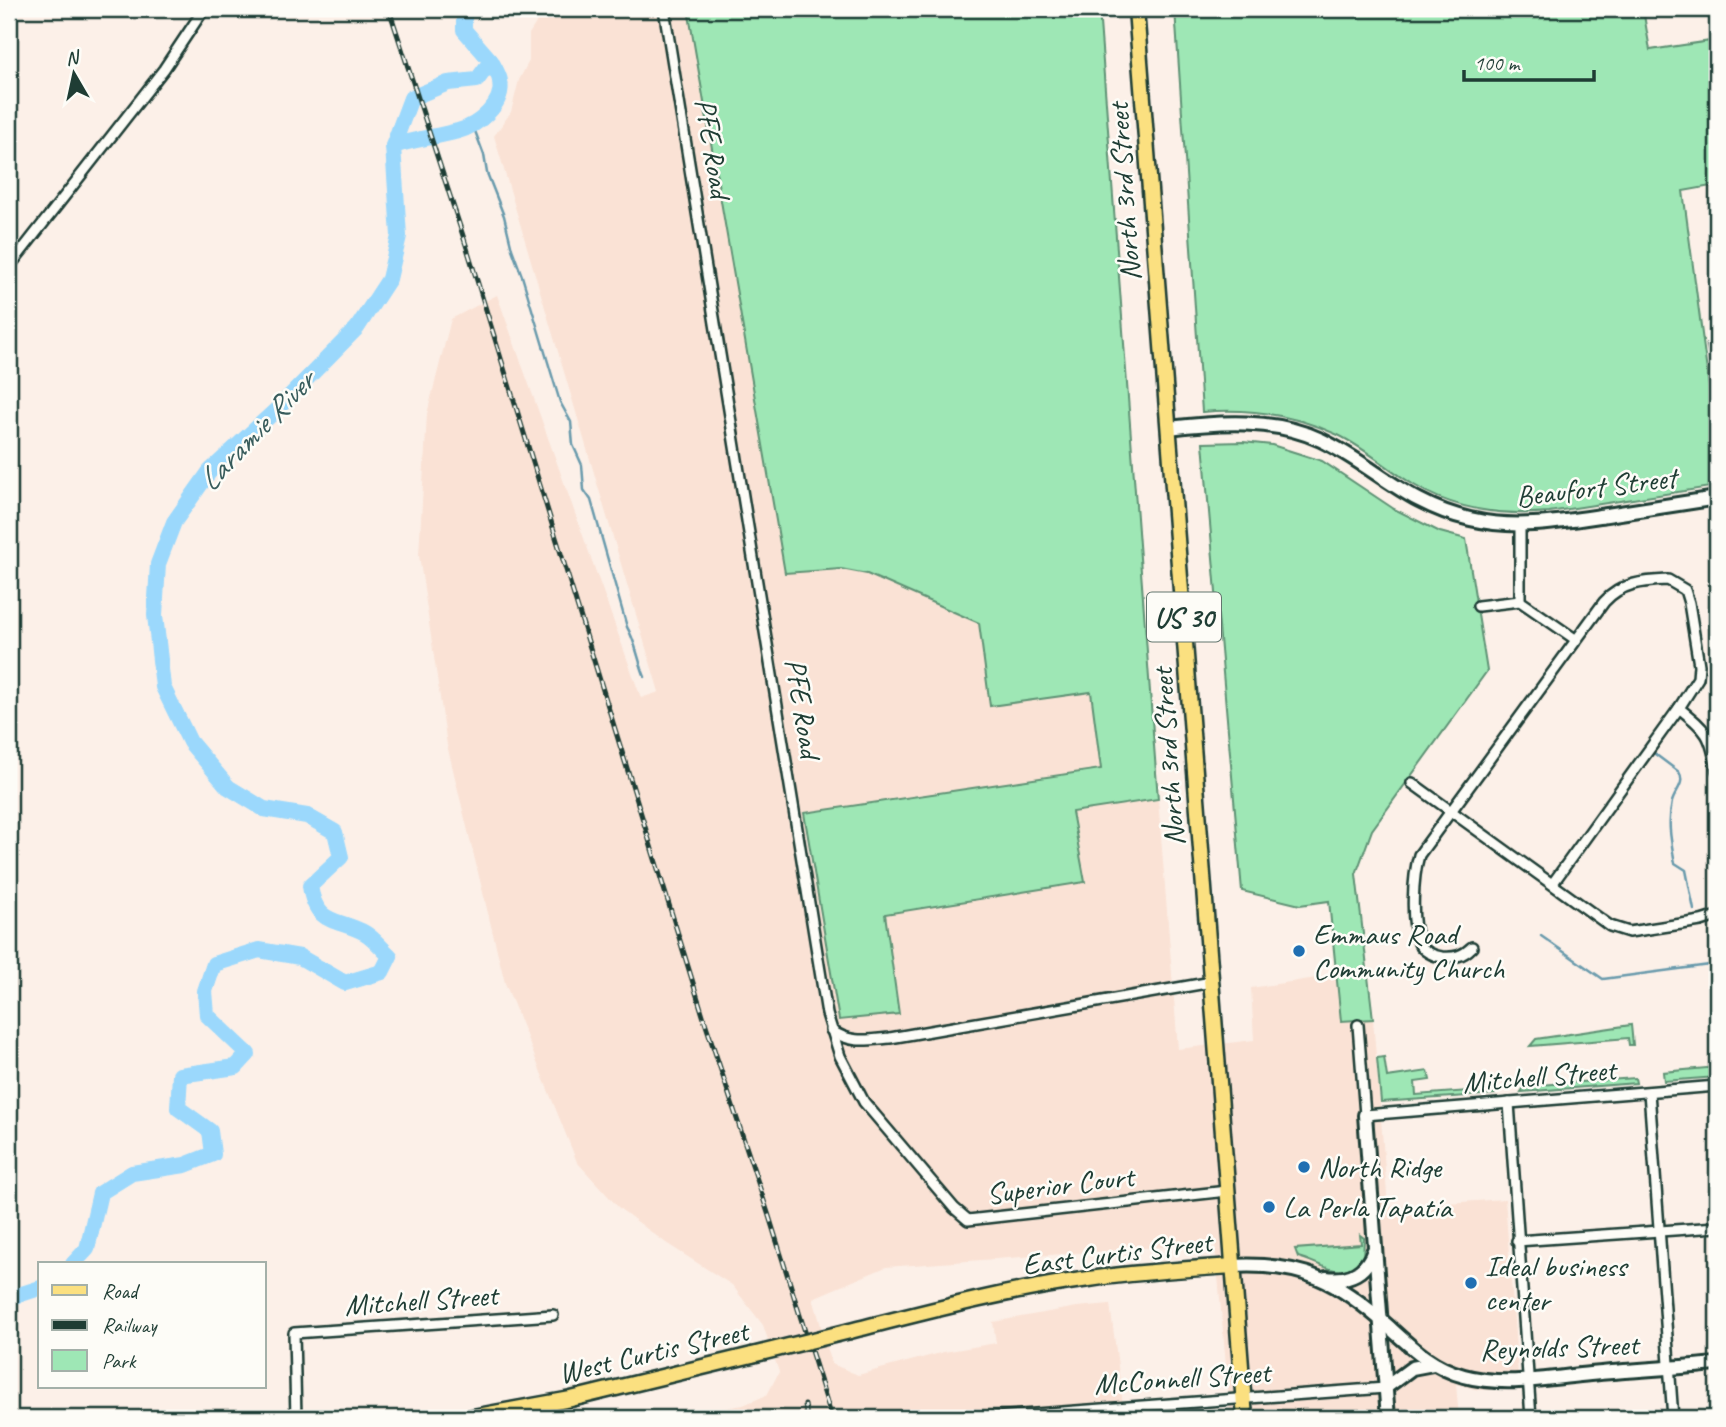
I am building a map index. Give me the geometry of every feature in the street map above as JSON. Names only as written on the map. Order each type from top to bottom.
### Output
[{"type":"main road","name":"North 3rd Street","points":[[1136,9],[1245,1418]]},
{"type":"main road","name":"East Curtis Street","points":[[850,1331],[1042,1286],[1140,1273],[1232,1266]]},
{"type":"main road","name":"West Curtis Street","points":[[467,1418],[571,1399],[850,1331]]},
{"type":"street","points":[[9,267],[164,69],[204,9]]},
{"type":"street","name":"PFE Road","points":[[664,9],[831,1030]]},
{"type":"street","points":[[1715,345],[1717,370]]},
{"type":"street","name":"Beaufort Street","points":[[1169,428],[1261,424],[1293,430],[1320,440],[1417,501],[1469,519],[1520,526],[1549,524],[1717,498]]},
{"type":"street","points":[[1520,526],[1520,601]]},
{"type":"street","points":[[1472,947],[1464,955],[1454,957],[1434,956],[1420,946],[1413,883],[1419,855],[1575,639],[1613,591],[1622,586],[1668,580],[1685,590],[1689,603],[1699,665],[1698,678],[1553,883]]},
{"type":"street","points":[[1478,606],[1520,601],[1575,639]]},
{"type":"street","points":[[1679,708],[1702,727],[1708,736],[1713,747],[1717,771]]},
{"type":"street","points":[[1412,783],[1619,930],[1629,932],[1717,916]]},
{"type":"street","points":[[831,1030],[838,1036],[858,1041],[890,1038],[1212,982]]},
{"type":"street","points":[[1358,1025],[1388,1418]]},
{"type":"street","name":"Superior Court","points":[[831,1030],[839,1056],[855,1087],[916,1164],[968,1220],[1227,1191]]},
{"type":"street","name":"Mitchell Street","points":[[1366,1115],[1717,1086]]},
{"type":"street","points":[[1649,1092],[1673,1418]]},
{"type":"street","points":[[1509,1103],[1531,1418]]},
{"type":"street","points":[[1517,1241],[1717,1227]]},
{"type":"street","points":[[1318,1277],[1351,1277],[1366,1267],[1375,1247]]},
{"type":"street","name":"East Curtis Street","points":[[1232,1266],[1276,1265],[1318,1277],[1338,1287],[1380,1319]]},
{"type":"street","name":"Mitchell Street","points":[[296,1418],[294,1333],[552,1315]]},
{"type":"street","name":"Reynolds Street","points":[[1380,1319],[1433,1364],[1464,1376],[1492,1380],[1527,1380],[1717,1364]]},
{"type":"street","points":[[1385,1388],[1412,1368],[1433,1364]]},
{"type":"street","name":"McConnell Street","points":[[982,1418],[1102,1413],[1243,1398],[1385,1388]]},
{"type":"shaded area","points":[[538,9],[688,9],[785,573],[841,569],[867,574],[979,623],[990,706],[1091,692],[1101,769],[804,813],[839,1019],[899,1013],[885,914],[1085,882],[1071,812],[1158,799],[1178,1049],[1254,1040],[1251,988],[1336,975],[1341,1021],[1373,1019],[1388,1207],[1505,1199],[1519,1390],[1478,1390],[1456,1384],[1459,1418],[667,1418],[743,1405],[767,1395],[779,1372],[763,1325],[732,1285],[666,1243],[619,1208],[577,1162],[505,983],[447,745],[419,555],[427,414],[451,319],[497,295],[641,698],[659,692],[494,136],[511,112],[519,80],[529,61],[529,34],[536,23]],"holes":[[[1215,1243],[1230,1409],[1124,1413],[1110,1304],[993,1322],[996,1343],[944,1352],[858,1375],[832,1364],[813,1298],[886,1267]]]},
{"type":"green space","points":[[688,9],[1099,9],[1158,799],[1072,812],[1085,882],[885,914],[899,1014],[839,1020],[804,813],[1101,769],[1091,692],[990,706],[979,623],[867,574],[841,569],[785,573]]},
{"type":"green space","points":[[1175,9],[1643,9],[1650,50],[1717,40],[1717,185],[1683,191],[1717,447],[1717,486],[1549,512],[1497,512],[1463,506],[1430,494],[1358,446],[1305,422],[1254,412],[1202,412]]},
{"type":"green space","points":[[1243,442],[1272,445],[1322,461],[1394,509],[1440,532],[1466,539],[1487,671],[1372,830],[1356,874],[1373,1019],[1341,1021],[1329,901],[1300,905],[1242,891],[1203,443]]},
{"type":"green space","points":[[1631,1025],[1633,1045],[1629,1045],[1628,1038],[1530,1046],[1536,1039]]},
{"type":"green space","points":[[1384,1057],[1387,1077],[1428,1071],[1430,1080],[1415,1082],[1416,1095],[1495,1089],[1495,1094],[1381,1102],[1377,1058]]},
{"type":"green space","points":[[1717,1067],[1717,1077],[1664,1081],[1663,1072]]},
{"type":"green space","points":[[1635,1078],[1636,1083],[1521,1092],[1525,1086]]},
{"type":"green space","points":[[1360,1235],[1364,1238],[1363,1259],[1349,1270],[1333,1270],[1298,1257],[1295,1249],[1361,1244]]},
{"type":"waterway","name":"Laramie River","points":[[75,1262],[87,1249],[100,1193],[132,1173],[185,1165],[213,1154],[210,1131],[178,1108],[180,1075],[236,1067],[248,1054],[207,1015],[205,991],[214,964],[259,950],[300,957],[345,983],[382,972],[390,956],[365,933],[329,919],[317,908],[313,899],[310,886],[341,857],[335,832],[307,816],[264,809],[228,787],[190,742],[163,687],[155,615],[158,564],[174,522],[210,471],[276,410],[357,328],[389,279],[399,236],[393,146],[411,98],[448,83],[477,80],[491,61],[464,30],[464,9]]},
{"type":"waterway","name":"Laramie River","points":[[393,146],[458,131],[488,113],[500,90],[499,76],[491,61]]},
{"type":"waterway","points":[[472,123],[504,216],[560,402],[571,422],[573,445],[582,465],[584,490],[591,500],[627,627],[645,677]]},
{"type":"waterway","points":[[1651,751],[1681,776],[1681,783],[1672,802],[1670,832],[1675,863],[1686,870],[1694,910]]},
{"type":"waterway","points":[[1541,936],[1603,979],[1717,964]]},
{"type":"waterway","name":"Laramie River","points":[[9,1298],[38,1289]]},
{"type":"railway","points":[[389,9],[467,248],[706,1025],[832,1418]]},
{"type":"railway","points":[[805,1405],[807,1418]]},
{"type":"place","name":"Emmaus Road Community Church","points":[[1299,951]]},
{"type":"place","name":"North Ridge","points":[[1304,1167]]},
{"type":"place","name":"La Perla Tapatía","points":[[1269,1207]]},
{"type":"place","name":"Ideal business center","points":[[1471,1283]]}]
